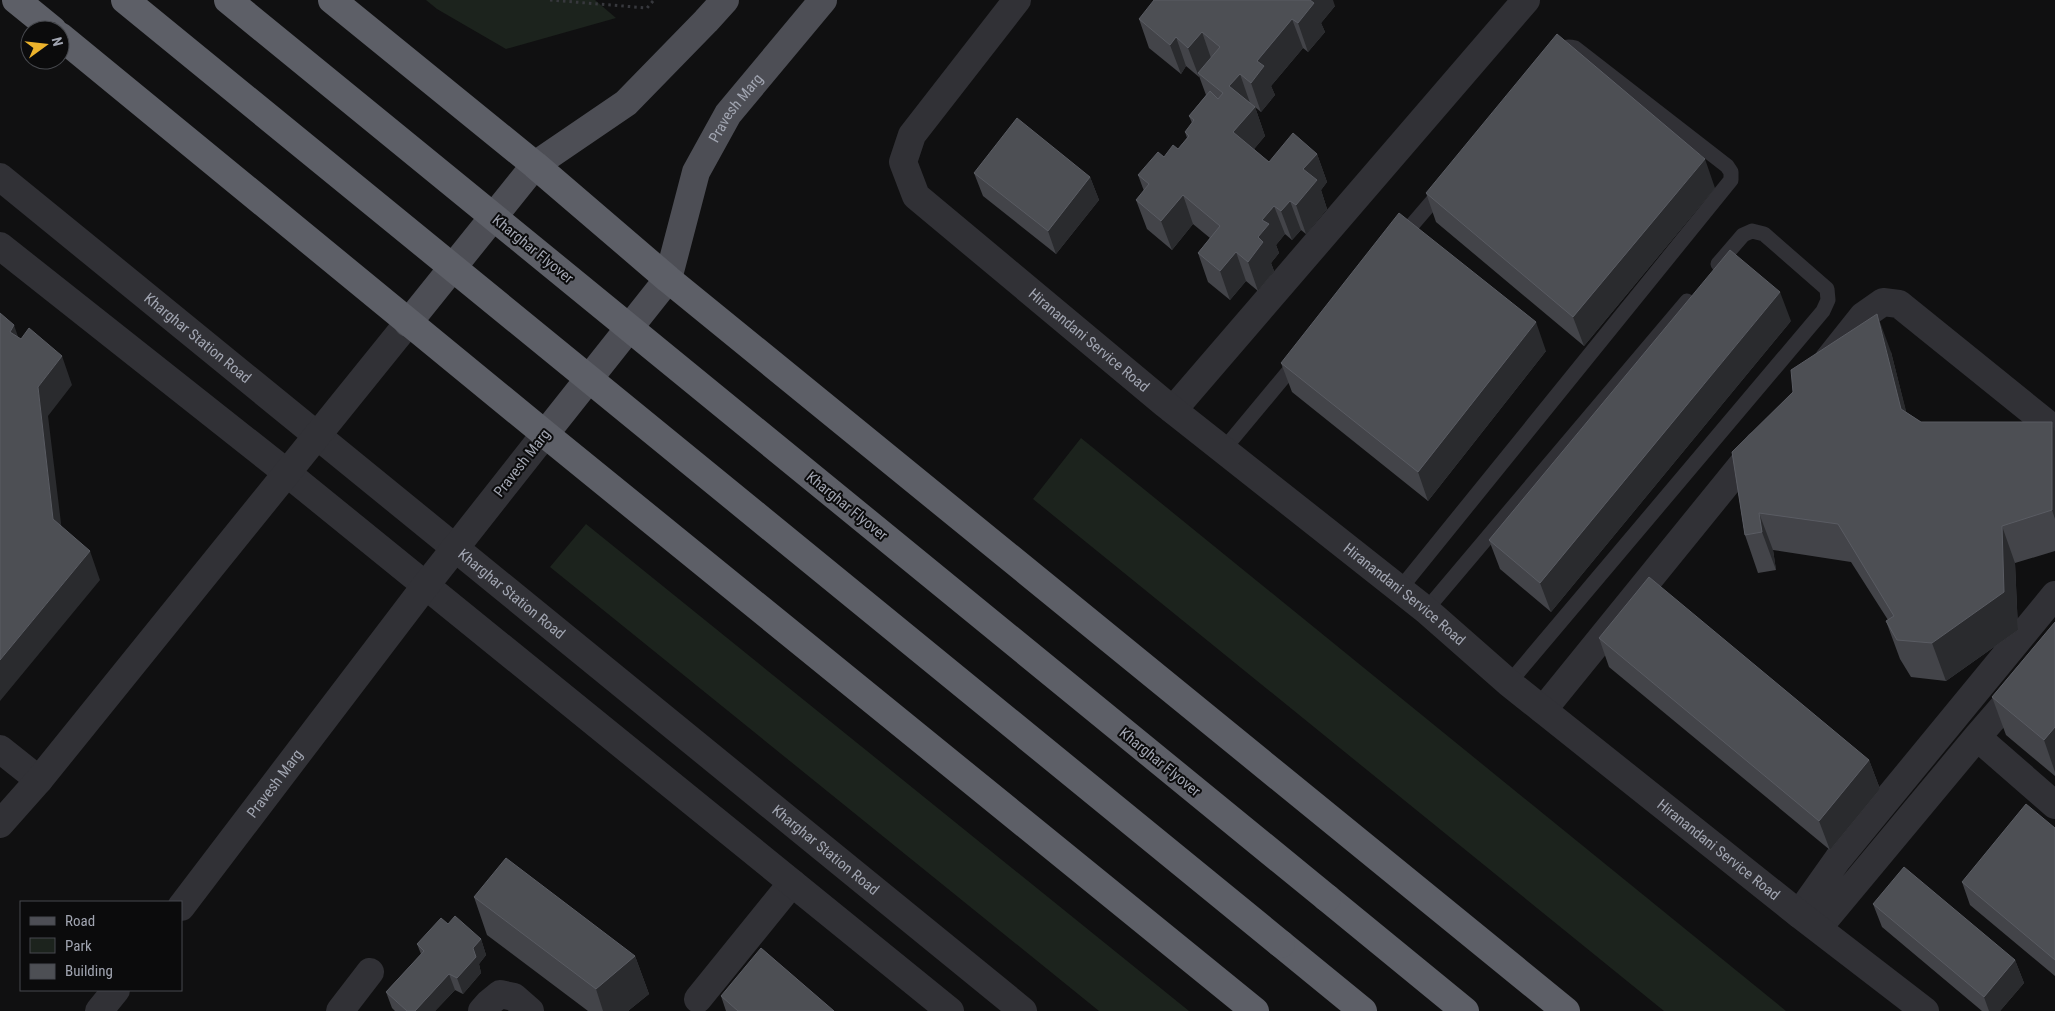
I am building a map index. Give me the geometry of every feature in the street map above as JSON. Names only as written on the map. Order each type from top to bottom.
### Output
[{"type":"highway","points":[[16,0],[41,20]]},
{"type":"highway","points":[[125,0],[1363,1011]]},
{"type":"highway","name":"Kharghar Flyover","points":[[228,0],[1465,1011]]},
{"type":"highway","points":[[332,0],[535,166],[668,279],[1566,1011]]},
{"type":"highway","points":[[70,44],[544,434],[1256,1011]]},
{"type":"main road","points":[[408,323],[535,166],[626,103],[725,0]]},
{"type":"main road","name":"Pravesh Marg","points":[[544,434],[668,279],[696,172],[728,114],[823,0]]},
{"type":"street","name":"Hiranandani Service Road","points":[[1017,0],[912,135],[903,162],[916,196],[1173,410],[1426,610],[1510,683],[1925,1011]]},
{"type":"street","points":[[1173,410],[1526,0]]},
{"type":"street","name":"Kharghar Station Road","points":[[0,177],[1023,1011]]},
{"type":"street","points":[[0,246],[287,473],[950,1011]]},
{"type":"street","points":[[1813,378],[1863,316],[1883,302],[1899,304],[2055,430]]},
{"type":"street","points":[[0,824],[39,780],[408,323]]},
{"type":"street","points":[[1544,710],[1776,424]]},
{"type":"street","name":"Pravesh Marg","points":[[182,906],[426,585],[544,434]]},
{"type":"street","points":[[1809,921],[1838,858],[2055,595]]},
{"type":"street","points":[[1809,921],[1977,737],[2055,647]]},
{"type":"street","points":[[1977,737],[2053,800]]},
{"type":"street","points":[[0,749],[39,780]]},
{"type":"street","points":[[698,999],[792,883]]},
{"type":"street","points":[[340,1011],[370,972]]},
{"type":"street","points":[[99,1011],[115,991]]},
{"type":"street","points":[[482,1011],[500,994],[514,997],[530,1011]]},
{"type":"lane","points":[[1400,589],[1730,180],[1731,172],[1727,166],[1575,48],[1567,46],[1560,50],[1547,65]]},
{"type":"lane","points":[[1393,247],[1451,179]]},
{"type":"lane","points":[[1510,683],[1823,311],[1828,300],[1827,289],[1764,234],[1752,231],[1743,236],[1710,274]]},
{"type":"lane","points":[[1426,610],[1698,289]]},
{"type":"lane","points":[[1224,449],[1310,346]]},
{"type":"path","points":[[550,0],[647,8],[654,0]]},
{"type":"green space","points":[[426,0],[595,0],[616,18],[506,49],[437,9]]},
{"type":"green space","points":[[1081,438],[1786,1011],[1664,1011],[1033,499]]},
{"type":"green space","points":[[586,524],[1189,1011],[1099,1011],[550,567]]},
{"type":"building","points":[[1154,0],[1310,0],[1314,3],[1298,23],[1292,19],[1257,61],[1264,66],[1251,83],[1240,74],[1229,86],[1255,107],[1233,132],[1269,162],[1293,133],[1317,154],[1303,169],[1317,180],[1296,205],[1290,201],[1281,211],[1274,206],[1262,220],[1269,224],[1258,237],[1263,242],[1248,262],[1236,252],[1220,271],[1198,253],[1220,226],[1183,195],[1161,221],[1136,200],[1149,184],[1138,175],[1158,152],[1164,157],[1173,145],[1178,149],[1189,136],[1185,132],[1194,120],[1189,116],[1210,91],[1218,99],[1223,93],[1198,73],[1220,47],[1202,32],[1188,48],[1176,37],[1170,45],[1139,19]]},
{"type":"building","points":[[1557,34],[1705,159],[1573,317],[1426,193]]},
{"type":"building","points":[[1017,118],[1090,177],[1048,231],[974,173]]},
{"type":"building","points":[[1399,213],[1536,322],[1418,472],[1281,363]]},
{"type":"building","points":[[1730,250],[1780,292],[1540,583],[1489,540]]},
{"type":"building","points":[[0,313],[14,325],[10,332],[21,339],[29,328],[62,356],[38,387],[53,519],[90,551],[0,660]]},
{"type":"building","points":[[1877,314],[1901,409],[1921,422],[2052,422],[2052,510],[2002,526],[2004,592],[1932,643],[1897,640],[1886,621],[1894,616],[1838,524],[1759,513],[1762,532],[1745,535],[1732,452],[1793,392],[1791,370]]},
{"type":"building","points":[[1649,577],[1869,760],[1819,821],[1599,638]]},
{"type":"building","points":[[2055,622],[2055,727],[2044,740],[1992,697]]},
{"type":"building","points":[[2026,804],[2055,828],[2055,960],[1962,882]]},
{"type":"building","points":[[506,858],[635,956],[596,989],[474,897]]},
{"type":"building","points":[[1904,867],[2015,960],[1984,997],[1873,904]]},
{"type":"building","points":[[455,916],[481,939],[473,948],[476,957],[457,978],[449,974],[415,1011],[407,1011],[386,992],[424,951],[417,944],[441,918],[448,924]]},
{"type":"building","points":[[761,948],[834,1011],[738,1011],[721,996]]}]
